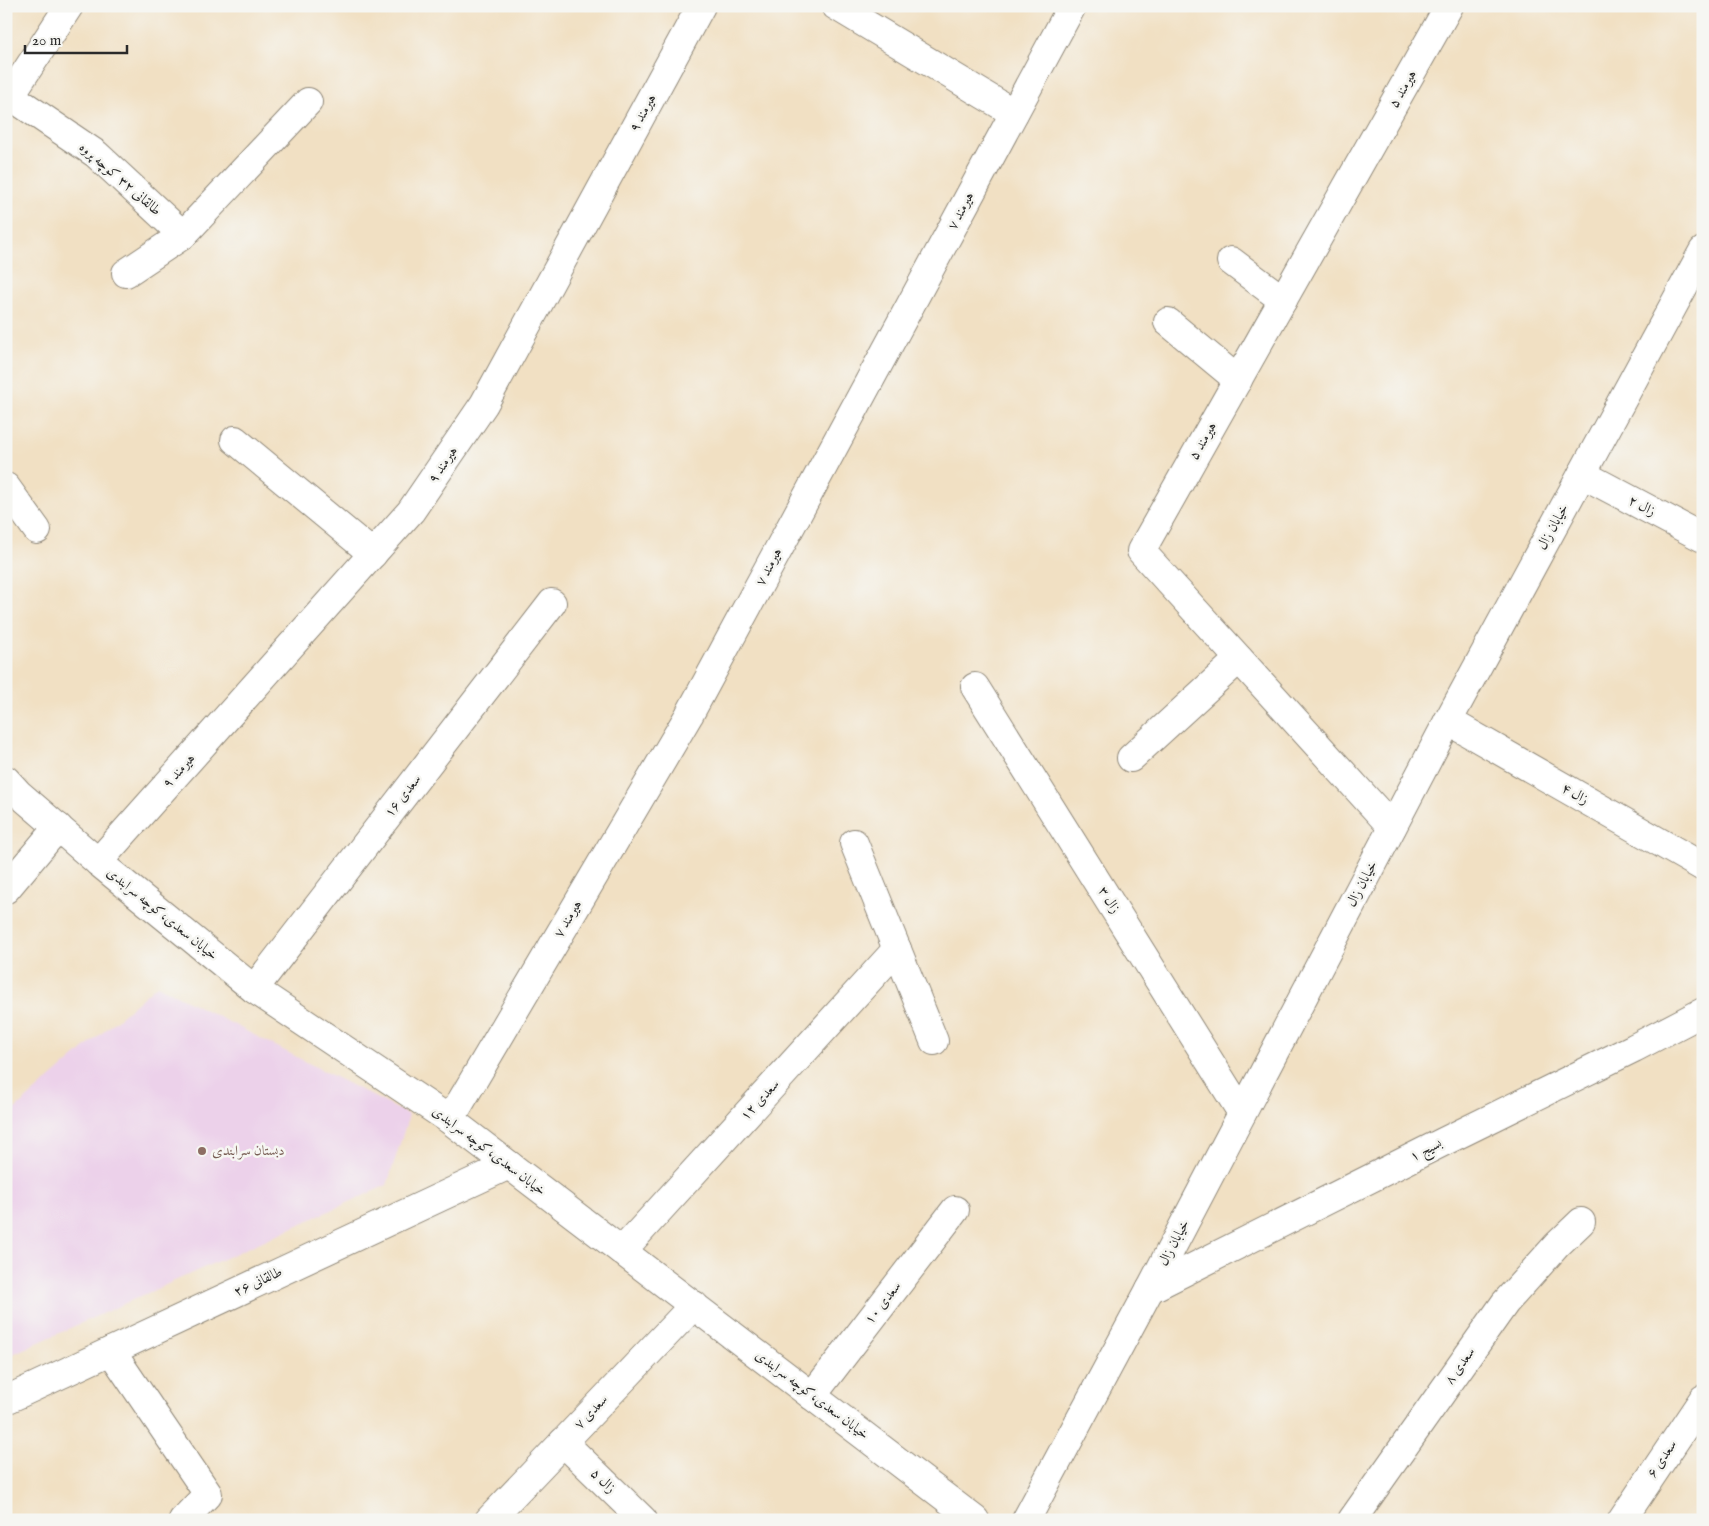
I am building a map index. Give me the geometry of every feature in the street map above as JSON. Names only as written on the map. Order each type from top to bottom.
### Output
[{"type":"street","points":[[8,94],[69,6]]},
{"type":"street","name":"هیرمند ٩","points":[[98,862],[411,511],[484,404],[701,6]]},
{"type":"street","points":[[836,6],[1014,114]]},
{"type":"street","name":"هیرمند ٧","points":[[450,1120],[689,715],[1072,6]]},
{"type":"street","name":"هیرمند ۵","points":[[1392,828],[1141,551],[1450,6]]},
{"type":"street","name":"طالقانی ۳۲ کوچه پروه","points":[[8,94],[96,154],[182,235]]},
{"type":"street","points":[[126,273],[182,235],[308,102]]},
{"type":"street","name":"خیابان زال","points":[[1026,1520],[1150,1289],[1448,721],[1703,251]]},
{"type":"street","points":[[1232,261],[1283,300]]},
{"type":"street","points":[[1168,322],[1238,380]]},
{"type":"street","points":[[235,440],[373,554]]},
{"type":"street","name":"زال ۲","points":[[1582,474],[1703,538]]},
{"type":"street","points":[[7,489],[37,530]]},
{"type":"street","name":"سعدی ۱۶","points":[[254,989],[552,603]]},
{"type":"street","points":[[1131,758],[1239,659]]},
{"type":"street","name":"زال ۳","points":[[975,687],[1242,1113]]},
{"type":"street","name":"زال ۴","points":[[1448,721],[1703,867]]},
{"type":"street","name":"خیابان سعدی،کوچه سرابندی","points":[[6,780],[18,793],[98,862],[254,989],[450,1120],[976,1520]]},
{"type":"street","points":[[6,889],[58,827]]},
{"type":"street","points":[[854,842],[934,1041]]},
{"type":"street","name":"سعدی ۱۲","points":[[622,1251],[898,949]]},
{"type":"street","name":"بسیج ۱","points":[[1150,1289],[1703,1012]]},
{"type":"street","name":"طالقانی ۲۶","points":[[6,1400],[510,1165]]},
{"type":"street","name":"سعدی ۱۰","points":[[812,1396],[955,1210]]},
{"type":"street","name":"سعدی ۸","points":[[1352,1520],[1505,1303],[1557,1245],[1581,1222]]},
{"type":"street","name":"سعدی ۷","points":[[489,1520],[694,1305]]},
{"type":"street","points":[[111,1351],[208,1494],[183,1520]]},
{"type":"street","name":"سعدی ۶","points":[[1622,1520],[1703,1399]]},
{"type":"street","name":"زال ۵","points":[[563,1442],[643,1520]]},
{"type":"shaded area","name":"دبستان سرابندی","points":[[157,985],[409,1115],[387,1185],[6,1357],[6,1117]]},
{"type":"place","name":"دبستان سرابندی","points":[[202,1151]]}]
